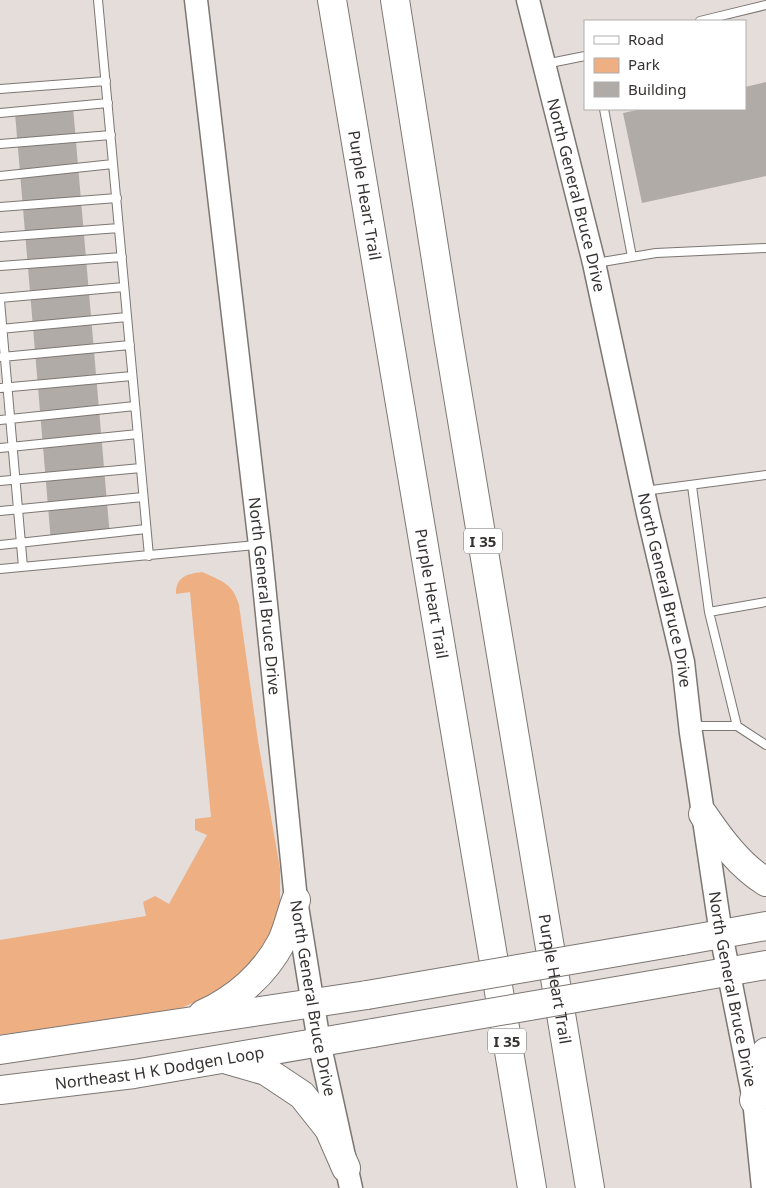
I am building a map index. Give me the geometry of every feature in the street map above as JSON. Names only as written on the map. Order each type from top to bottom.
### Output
[{"type":"highway","name":"Purple Heart Trail","points":[[332,0],[532,1188]]},
{"type":"highway","name":"Purple Heart Trail","points":[[395,0],[448,336],[590,1188]]},
{"type":"highway","points":[[703,814],[719,838],[754,875],[766,882]]},
{"type":"highway","points":[[187,1022],[226,1004],[258,976],[282,940],[296,900]]},
{"type":"highway","points":[[0,1050],[312,1004],[766,926]]},
{"type":"highway","name":"Northeast H K Dodgen Loop","points":[[0,1090],[134,1074],[766,965]]},
{"type":"highway","points":[[754,1100],[766,1052]]},
{"type":"highway","points":[[224,1058],[266,1072],[302,1095],[329,1129],[348,1178]]},
{"type":"highway","points":[[582,1140],[597,1188]]},
{"type":"main road","name":"North General Bruce Drive","points":[[196,0],[260,545],[296,900],[319,1042],[348,1178]]},
{"type":"main road","name":"North General Bruce Drive","points":[[528,0],[594,263],[683,662],[721,934],[754,1100],[762,1188]]},
{"type":"lane","points":[[98,0],[149,556]]},
{"type":"lane","points":[[704,20],[766,5]]},
{"type":"lane","points":[[545,64],[584,56]]},
{"type":"lane","points":[[0,89],[106,81]]},
{"type":"lane","points":[[0,113],[108,103]]},
{"type":"lane","points":[[604,110],[632,257]]},
{"type":"lane","points":[[0,144],[111,135]]},
{"type":"lane","points":[[0,176],[114,164]]},
{"type":"lane","points":[[0,207],[116,198]]},
{"type":"lane","points":[[0,237],[119,228]]},
{"type":"lane","points":[[594,263],[656,254],[766,248]]},
{"type":"lane","points":[[0,266],[122,257]]},
{"type":"lane","points":[[23,567],[10,419],[4,388],[0,300],[124,287]]},
{"type":"lane","points":[[1,328],[127,317]]},
{"type":"lane","points":[[2,357],[130,345]]},
{"type":"lane","points":[[4,388],[132,376]]},
{"type":"lane","points":[[0,420],[135,406]]},
{"type":"lane","points":[[0,448],[138,434]]},
{"type":"lane","points":[[0,482],[141,468]]},
{"type":"lane","points":[[644,492],[766,475]]},
{"type":"lane","points":[[692,486],[709,612],[737,726]]},
{"type":"lane","points":[[0,511],[144,497]]},
{"type":"lane","points":[[0,545],[146,530]]},
{"type":"lane","points":[[0,569],[260,545]]},
{"type":"lane","points":[[709,612],[766,602]]},
{"type":"lane","points":[[691,726],[737,726],[766,745]]},
{"type":"green space","points":[[202,572],[230,587],[239,605],[258,741],[280,869],[280,902],[272,928],[261,951],[224,989],[177,1010],[0,1035],[0,940],[146,916],[143,902],[155,896],[169,904],[207,835],[195,830],[195,819],[211,817],[190,592],[176,594],[176,588],[183,577]]},
{"type":"building","points":[[766,82],[766,176],[642,203],[623,113],[637,110],[746,110],[746,87]]},
{"type":"building","points":[[73,107],[110,537],[51,542],[15,113]]}]
